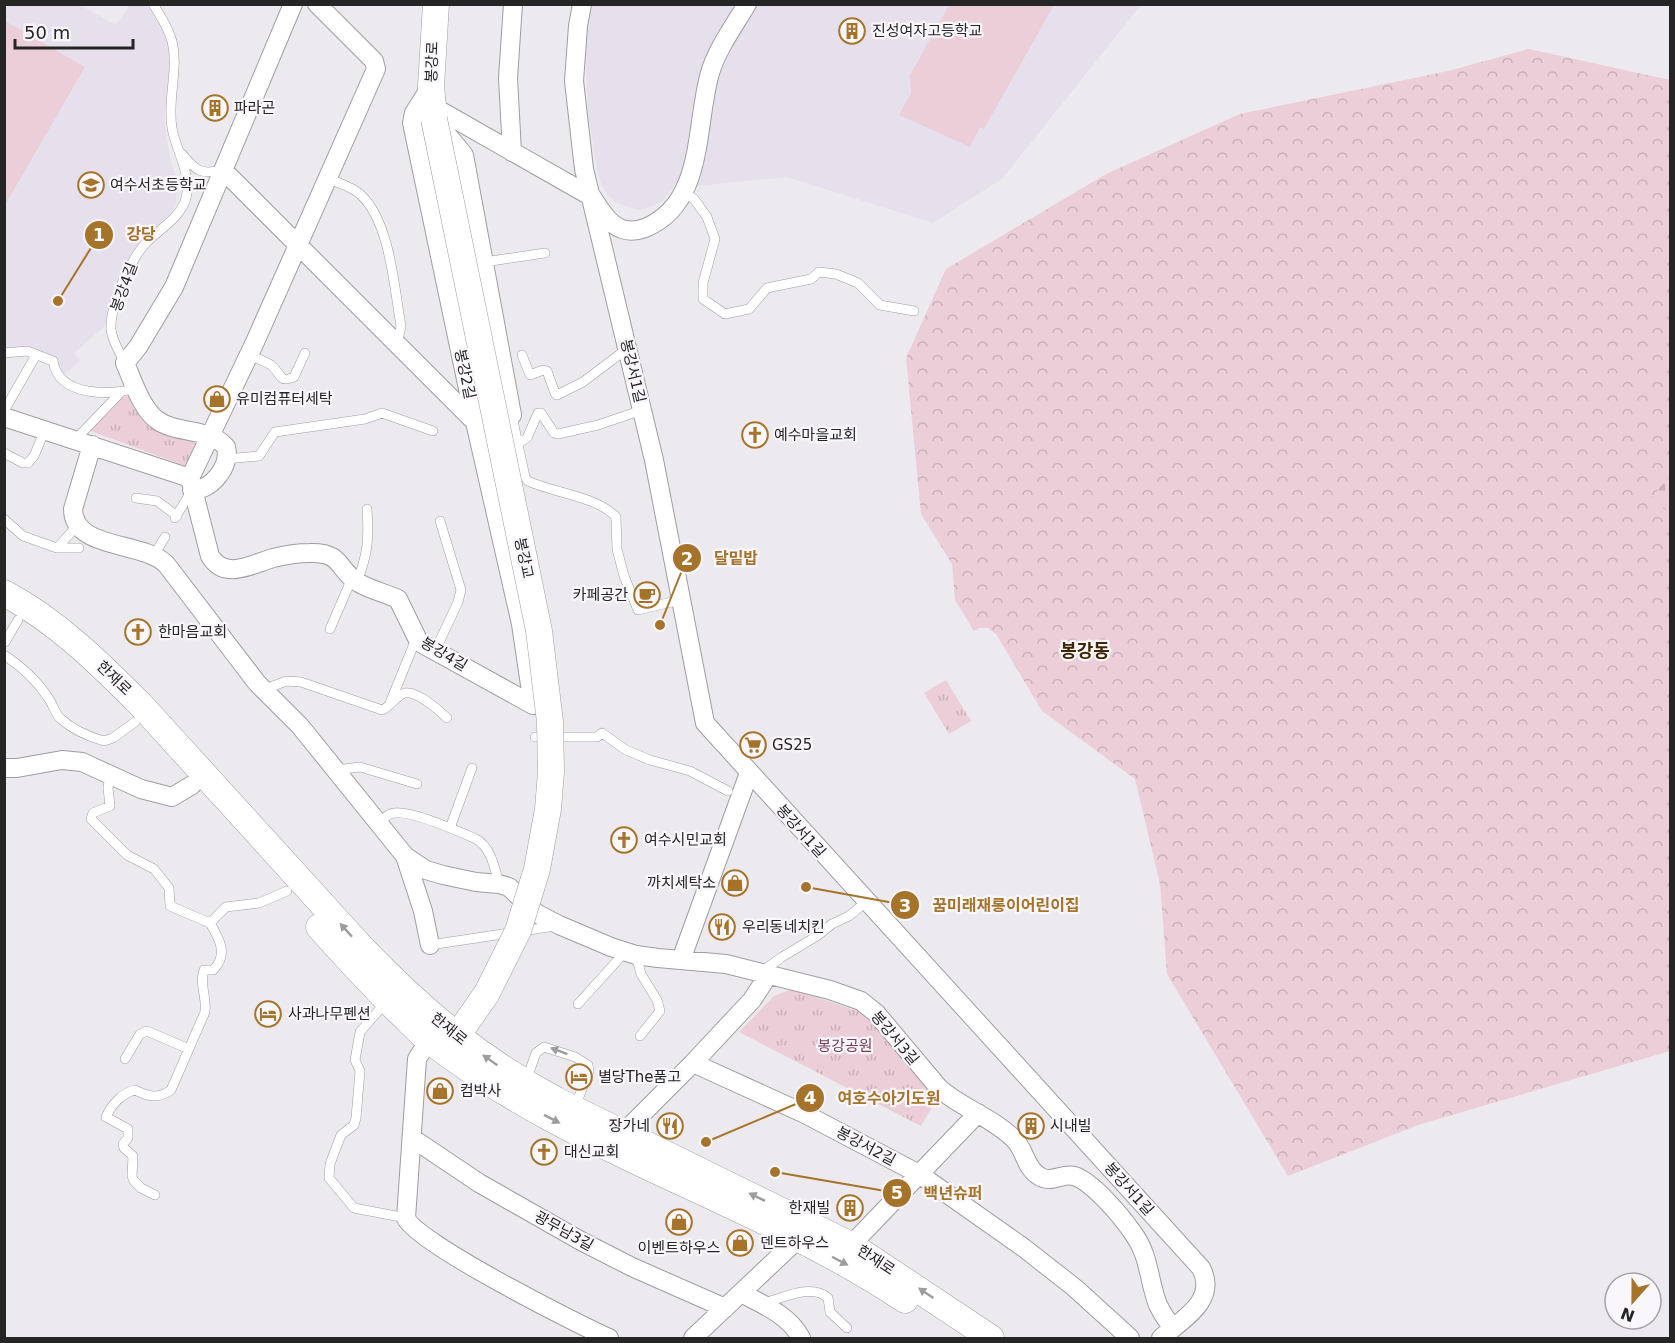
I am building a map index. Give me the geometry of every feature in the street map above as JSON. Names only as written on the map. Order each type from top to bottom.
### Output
[{"type":"street","points":[[124,363],[138,347],[174,287],[293,4]]},
{"type":"street","points":[[191,484],[376,69],[371,58],[317,4]]},
{"type":"street","name":"봉강로","points":[[432,104],[436,4]]},
{"type":"street","points":[[512,152],[508,78],[513,4]]},
{"type":"street","name":"봉강서1길","points":[[582,4],[575,60],[575,92],[584,168],[642,410],[705,723],[1201,1268],[1206,1277],[1207,1286],[1203,1300],[1167,1333]]},
{"type":"street","points":[[432,104],[592,197],[615,225],[630,231],[649,226],[661,219],[684,192],[691,176],[710,70],[747,4]]},
{"type":"street","points":[[432,104],[464,155],[512,415],[475,422]]},
{"type":"street","name":"봉강2길","points":[[432,104],[414,113],[412,123],[475,422]]},
{"type":"street","name":"봉강교","points":[[432,104],[539,631],[550,722],[551,764],[548,809],[537,869],[518,931],[508,954],[487,993],[457,1036]]},
{"type":"street","name":"봉강2길","points":[[223,170],[475,422]]},
{"type":"street","name":"봉강4길","points":[[124,363],[129,390],[159,422],[211,436]]},
{"type":"street","points":[[4,417],[83,442],[203,489],[223,468],[226,459],[226,447],[211,436]]},
{"type":"street","name":"봉강4길","points":[[191,484],[210,556],[219,566],[227,569],[241,569],[284,556],[320,554],[334,557],[355,580],[398,599],[416,639],[533,705],[521,624],[475,422]]},
{"type":"street","points":[[83,442],[73,509],[73,518],[77,526],[104,542],[154,555],[166,564],[263,690],[300,726],[405,856],[426,870],[504,886]]},
{"type":"street","name":"한재로","points":[[4,593],[60,629],[111,675],[142,706],[364,950],[439,1023],[525,1083],[851,1245],[991,1338]]},
{"type":"street","name":"한재로","points":[[11,616],[48,641],[97,683],[192,785],[353,966],[429,1040],[477,1074],[543,1114],[798,1239],[856,1270],[962,1338]]},
{"type":"street","points":[[4,768],[71,760],[82,762],[141,789],[172,797],[192,785]]},
{"type":"street","points":[[681,960],[749,773]]},
{"type":"street","points":[[405,856],[423,911],[430,945]]},
{"type":"street","name":"봉강서3길","points":[[504,886],[536,913],[559,926],[631,953],[726,964],[830,990],[861,1001],[870,1007],[939,1088],[1014,1139],[1030,1168],[1037,1175],[1052,1179],[1076,1177],[1091,1187],[1124,1221],[1145,1254],[1167,1333]]},
{"type":"street","points":[[622,1133],[747,1006],[765,973]]},
{"type":"street","points":[[457,1036],[429,1040],[417,1059],[406,1218],[408,1224],[422,1236],[504,1284],[609,1338]]},
{"type":"street","name":"봉강서2길","points":[[693,1063],[805,1114],[919,1174],[1024,1248],[1075,1288],[1130,1338]]},
{"type":"street","points":[[851,1245],[978,1113]]},
{"type":"street","name":"광무남3길","points":[[412,1138],[479,1184],[581,1241],[632,1267],[725,1308]]},
{"type":"street","points":[[693,1338],[798,1239]]},
{"type":"street","points":[[741,1293],[762,1304],[790,1324],[801,1338]]},
{"type":"lane","name":"봉강4길","points":[[124,363],[112,337],[112,323],[118,298],[132,261],[146,242],[180,211],[186,198],[185,171],[171,118],[172,42],[153,4]]},
{"type":"lane","points":[[177,147],[198,170],[209,173],[223,170]]},
{"type":"lane","points":[[327,178],[359,193],[377,221],[390,264],[400,320],[401,327],[397,342]]},
{"type":"lane","points":[[684,192],[694,200],[706,217],[715,239],[703,283],[703,299],[725,314],[749,309],[767,288],[811,279],[819,272],[836,274],[858,283],[880,305],[914,311]]},
{"type":"lane","points":[[484,262],[545,253]]},
{"type":"lane","points":[[522,355],[530,375],[543,370],[547,371],[557,395],[583,382],[628,348]]},
{"type":"lane","points":[[4,353],[27,351],[53,361],[59,375],[81,389],[103,394],[129,390]]},
{"type":"lane","points":[[249,355],[271,365],[281,378],[285,379],[294,377],[305,353]]},
{"type":"lane","points":[[4,411],[36,355]]},
{"type":"lane","points":[[83,442],[129,390]]},
{"type":"lane","points":[[517,440],[520,442],[527,438],[538,413],[541,413],[554,434],[558,434],[598,425],[642,410]]},
{"type":"lane","points":[[226,459],[259,456],[275,432],[365,418],[382,413],[433,432]]},
{"type":"lane","points":[[512,415],[525,477],[528,481],[592,502],[616,517],[617,549],[624,576],[638,610],[680,600]]},
{"type":"lane","points":[[4,453],[26,464],[34,456],[45,430]]},
{"type":"lane","points":[[136,498],[157,501],[176,517],[191,484]]},
{"type":"lane","points":[[330,629],[368,553],[367,509]]},
{"type":"lane","points":[[4,519],[23,536],[57,548],[79,548]]},
{"type":"lane","points":[[435,651],[458,602],[461,590],[440,520]]},
{"type":"lane","points":[[57,548],[77,526]]},
{"type":"lane","points":[[154,555],[165,537]]},
{"type":"lane","points":[[5,642],[11,616]]},
{"type":"lane","points":[[390,706],[416,639]]},
{"type":"lane","points":[[4,655],[20,667],[40,688],[62,720],[77,729],[104,741],[135,722]]},
{"type":"lane","points":[[263,690],[286,681],[301,682],[377,710],[390,706],[405,693],[429,703],[447,717]]},
{"type":"lane","points":[[535,737],[597,737],[602,733],[626,750],[650,760],[690,771],[728,791]]},
{"type":"lane","points":[[336,770],[360,767],[417,783]]},
{"type":"lane","points":[[450,828],[472,768]]},
{"type":"lane","points":[[110,774],[108,788],[110,807],[93,813],[91,819],[127,855],[154,869],[169,888],[170,906],[210,923],[222,943],[221,957],[216,967],[213,970],[204,970],[202,974],[206,1001],[205,1012],[171,1090],[155,1097],[130,1090],[118,1099],[106,1117],[128,1129],[128,1138],[123,1144],[133,1156],[132,1176],[141,1188],[155,1195]]},
{"type":"lane","points":[[379,823],[389,814],[402,813],[418,816],[476,838],[483,844],[504,886]]},
{"type":"lane","points":[[210,923],[220,911],[226,908],[259,903],[287,891]]},
{"type":"lane","points":[[765,973],[782,957],[832,924],[849,916],[866,902]]},
{"type":"lane","points":[[430,945],[559,926]]},
{"type":"lane","points":[[578,1004],[631,953],[657,1000],[660,1011],[640,1036]]},
{"type":"lane","points":[[388,1000],[360,1032],[355,1060],[360,1071],[356,1118],[354,1125],[341,1135],[328,1174],[334,1185],[354,1208],[406,1218]]},
{"type":"lane","points":[[125,1059],[140,1034],[147,1030],[189,1049]]},
{"type":"lane","points":[[525,1083],[536,1053],[544,1047],[580,1059],[588,1065],[589,1071],[574,1109]]},
{"type":"lane","points":[[762,1304],[808,1291],[822,1294],[828,1298],[830,1312],[847,1328]]},
{"type":"shaded area","name":"여수서초등학교","points":[[5,5],[80,5],[116,25],[130,5],[146,5],[158,18],[169,44],[170,72],[164,119],[171,164],[178,179],[176,203],[172,213],[142,242],[124,269],[105,326],[74,353],[80,361],[65,374],[54,360],[5,351]]},
{"type":"shaded area","points":[[591,5],[1141,5],[1002,179],[933,223],[787,177],[697,186],[677,182],[663,201],[640,210],[615,202],[601,184],[588,112],[585,41]]},
{"type":"green space","points":[[949,5],[1054,5],[984,129],[980,127],[970,147],[899,115],[911,93],[910,75]]},
{"type":"green space","points":[[5,21],[85,67],[5,205]]},
{"type":"green space","points":[[1529,49],[1670,80],[1670,1051],[1418,1125],[1288,1176],[1167,974],[1160,884],[1135,779],[1042,711],[996,634],[988,628],[979,628],[974,631],[955,600],[952,564],[921,514],[906,358],[946,269],[1106,174],[1240,114],[1448,71]]},
{"type":"green space","points":[[132,395],[194,440],[197,446],[188,467],[88,430],[119,399]]},
{"type":"green space","points":[[1667,479],[1670,479],[1670,515],[1652,497]]},
{"type":"green space","points":[[946,680],[971,721],[949,734],[924,693]]},
{"type":"green space","name":"봉강공원","points":[[792,989],[863,1013],[873,1019],[938,1097],[921,1126],[739,1032],[774,996]]},
{"type":"place","name":"진성여자고등학교","points":[[852,31]]},
{"type":"place","name":"파라곤","points":[[215,108]]},
{"type":"place","name":"여수서초등학교","points":[[91,185]]},
{"type":"place","name":"강당","points":[[58,301]]},
{"type":"place","name":"유미컴퓨터세탁","points":[[217,399]]},
{"type":"place","name":"예수마을교회","points":[[755,435]]},
{"type":"place","name":"카페공간","points":[[647,595]]},
{"type":"place","name":"달밑밥","points":[[660,625]]},
{"type":"place","name":"한마음교회","points":[[138,632]]},
{"type":"place","name":"GS25","points":[[753,745]]},
{"type":"place","name":"여수시민교회","points":[[624,840]]},
{"type":"place","name":"까치세탁소","points":[[735,883]]},
{"type":"place","name":"꿈미래재롱이어린이집","points":[[806,887]]},
{"type":"place","name":"우리동네치킨","points":[[722,927]]},
{"type":"place","name":"사과나무펜션","points":[[268,1014]]},
{"type":"place","name":"별당The품고","points":[[579,1077]]},
{"type":"place","name":"컴박사","points":[[440,1091]]},
{"type":"place","name":"장가네","points":[[670,1126]]},
{"type":"place","name":"시내빌","points":[[1031,1126]]},
{"type":"place","name":"여호수아기도원","points":[[706,1142]]},
{"type":"place","name":"대신교회","points":[[544,1152]]},
{"type":"place","name":"백년슈퍼","points":[[775,1172]]},
{"type":"place","name":"한재빌","points":[[850,1208]]},
{"type":"place","name":"이벤트하우스","points":[[679,1222]]},
{"type":"place","name":"덴트하우스","points":[[740,1243]]},
{"type":"district","name":"봉강동","points":[[1085,650]]}]
